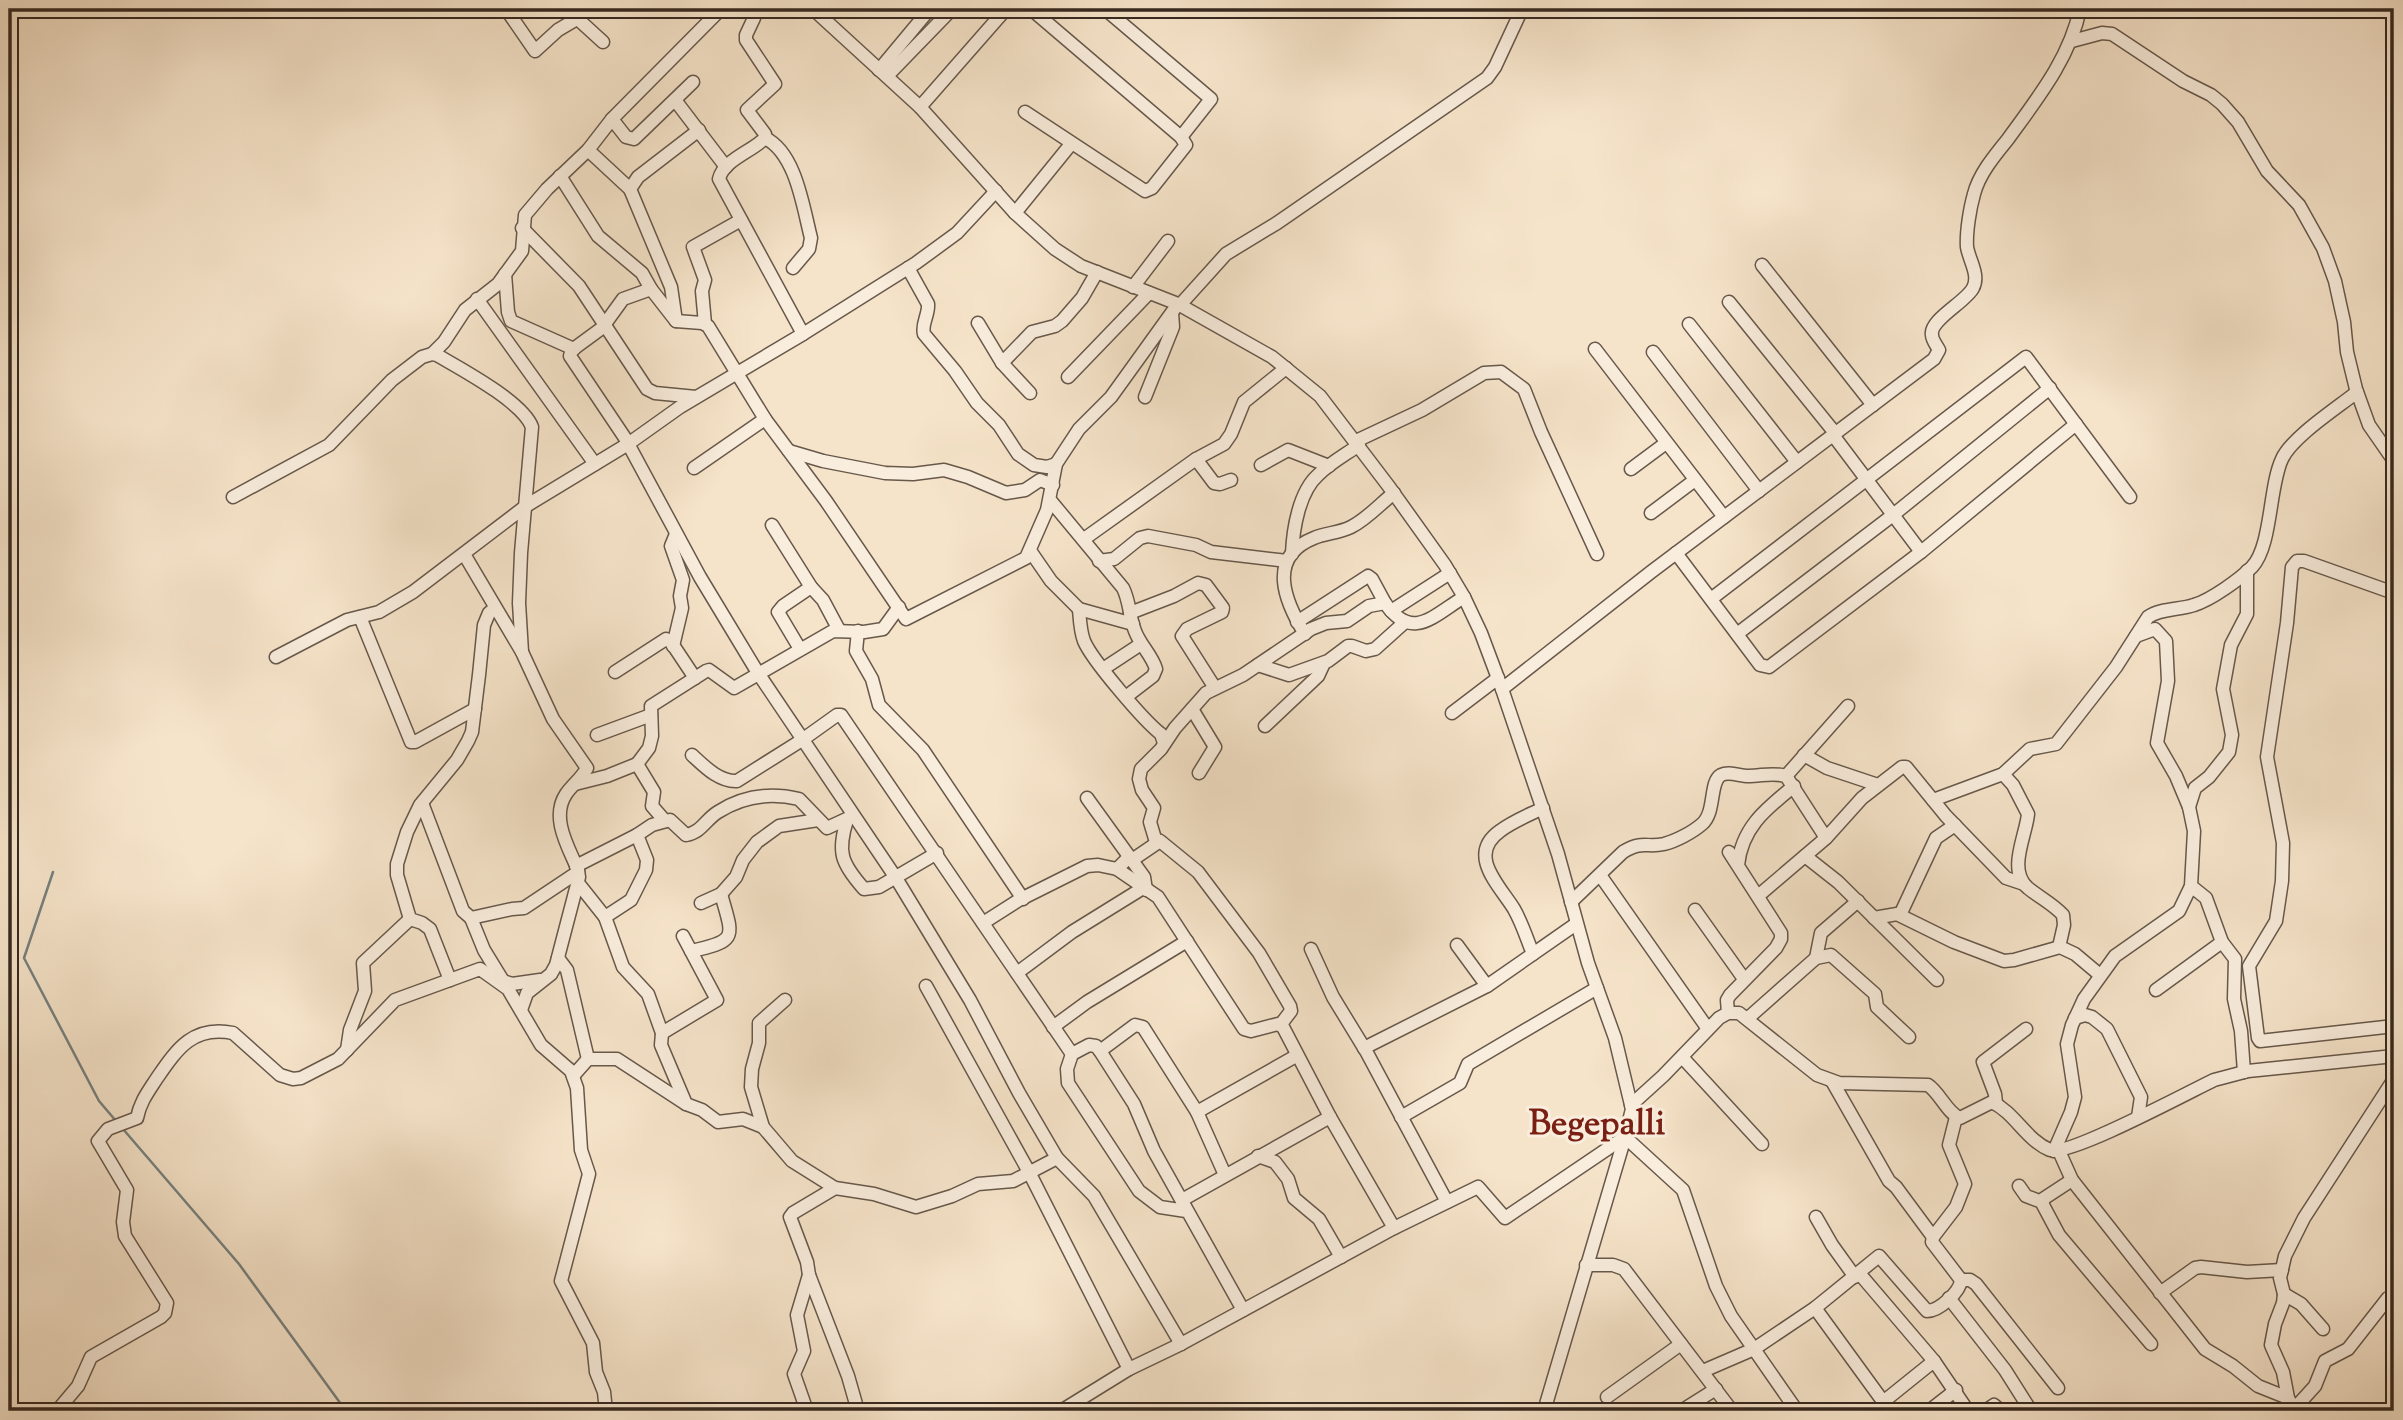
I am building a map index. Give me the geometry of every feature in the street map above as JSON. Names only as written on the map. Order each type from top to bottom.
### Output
[{"type":"street","points":[[506,9],[535,51],[558,30],[583,13]]},
{"type":"street","points":[[233,497],[329,445],[392,380],[414,362],[432,354],[464,310],[498,284],[523,249],[524,215],[588,150],[612,119],[721,9]]},
{"type":"street","points":[[750,9],[754,18],[746,40],[775,84],[747,110],[765,134],[765,138],[778,146],[790,162],[811,238],[809,248],[793,268]]},
{"type":"street","points":[[817,13],[832,9]]},
{"type":"street","points":[[883,73],[928,9]]},
{"type":"street","points":[[883,73],[952,9]]},
{"type":"street","points":[[920,107],[1006,9]]},
{"type":"street","points":[[1025,112],[1070,144],[1148,191],[1186,145],[1181,137],[1031,9]]},
{"type":"street","points":[[1105,9],[1210,99],[1181,137]]},
{"type":"street","points":[[789,451],[823,461],[885,473],[913,474],[944,470],[1006,493],[1047,483],[1079,429],[1111,397],[1177,307],[1226,254],[1278,223],[1487,78],[1495,67],[1522,9]]},
{"type":"street","points":[[1452,713],[1500,683],[1937,355],[1933,328],[1975,285],[1976,278],[1967,246],[1974,192],[1989,163],[2032,106],[2072,41],[2080,9]]},
{"type":"street","points":[[583,13],[580,21],[603,42]]},
{"type":"street","points":[[817,13],[920,107],[1015,213],[1055,249],[1081,266],[1150,293],[1234,334],[1286,368],[1320,396],[1394,493],[1464,597],[1500,683],[1543,808],[1576,924],[1615,1038],[1631,1105],[1610,1194],[1586,1265],[1544,1411]]},
{"type":"street","points":[[2072,41],[2102,33],[2112,34],[2183,81],[2211,95],[2238,122],[2267,171],[2300,205],[2323,248],[2336,281],[2347,352],[2357,392],[2369,425],[2394,461]]},
{"type":"street","points":[[612,119],[626,138],[634,139],[693,82]]},
{"type":"street","points":[[675,100],[726,167]]},
{"type":"street","points":[[629,189],[638,177],[699,130]]},
{"type":"street","points":[[765,138],[726,167],[720,173],[720,183],[803,334]]},
{"type":"street","points":[[1015,213],[1070,144]]},
{"type":"street","points":[[588,150],[629,189],[671,287],[676,321]]},
{"type":"street","points":[[561,176],[598,236],[642,273],[676,321],[705,324]]},
{"type":"street","points":[[276,657],[347,620],[379,612],[393,604],[526,506],[908,268],[957,233],[996,191]]},
{"type":"street","points":[[741,220],[693,247],[705,280],[702,291],[705,324],[738,372],[765,419],[906,619],[1017,564],[1031,552],[1050,500],[1047,483],[1034,465],[1018,454],[999,425],[977,404],[955,371],[924,334],[922,330],[929,310],[928,304],[908,268]]},
{"type":"street","points":[[522,228],[579,286],[648,389],[655,393],[697,397]]},
{"type":"street","points":[[1133,287],[1168,241]]},
{"type":"street","points":[[1762,265],[1872,405]]},
{"type":"street","points":[[1002,363],[1032,332],[1055,326],[1062,321],[1082,298],[1097,272]]},
{"type":"street","points":[[506,274],[511,321],[574,349]]},
{"type":"street","points":[[651,289],[624,299],[605,325],[571,352],[572,359],[628,444],[700,577],[758,673],[850,818],[896,878],[970,1000],[1019,1093],[1058,1158],[1094,1196],[1181,1344]]},
{"type":"street","points":[[1069,377],[1150,293]]},
{"type":"street","points":[[477,299],[595,464]]},
{"type":"street","points":[[1729,302],[1834,434],[1921,552]]},
{"type":"street","points":[[1145,397],[1161,360],[1177,307]]},
{"type":"street","points":[[978,323],[1002,363],[1030,393]]},
{"type":"street","points":[[1689,324],[1797,462]]},
{"type":"street","points":[[1595,349],[1724,517]]},
{"type":"street","points":[[1653,352],[1759,491]]},
{"type":"street","points":[[432,354],[490,387],[529,419],[533,431],[519,603],[522,652]]},
{"type":"street","points":[[1711,599],[2023,358],[2029,359],[2130,497]]},
{"type":"street","points":[[1084,539],[1196,458],[1224,444],[1244,402],[1286,368]]},
{"type":"street","points":[[1305,634],[1289,608],[1283,575],[1308,487],[1316,476],[1358,443],[1422,410],[1484,373],[1501,372],[1524,389],[1597,554]]},
{"type":"street","points":[[1737,634],[1893,515],[2050,388]]},
{"type":"street","points":[[1933,800],[2003,774],[2027,750],[2056,744],[2116,667],[2151,614],[2198,604],[2230,585],[2247,571],[2255,563],[2263,542],[2279,465],[2288,447],[2357,392]]},
{"type":"street","points":[[694,468],[765,419]]},
{"type":"street","points":[[1676,553],[1760,665],[1769,667],[1921,552],[2076,424]]},
{"type":"street","points":[[1630,469],[1666,443]]},
{"type":"street","points":[[1261,465],[1288,450],[1329,466]]},
{"type":"street","points":[[1196,458],[1214,483],[1231,480]]},
{"type":"street","points":[[1034,465],[1047,467],[1056,464]]},
{"type":"street","points":[[1650,513],[1695,480]]},
{"type":"street","points":[[1099,561],[1114,559],[1140,538],[1149,536],[1196,545],[1210,552],[1290,557],[1313,538],[1355,525],[1394,493]]},
{"type":"street","points":[[1050,500],[1123,588],[1141,645],[1154,663],[1156,673],[1127,696]]},
{"type":"street","points":[[772,525],[811,587],[823,600],[839,631]]},
{"type":"street","points":[[673,646],[682,608],[680,596],[683,580],[671,546],[676,534]]},
{"type":"street","points":[[1031,552],[1051,581],[1079,609],[1132,619],[1198,583],[1206,585],[1223,608],[1222,612],[1187,629],[1182,636],[1215,688]]},
{"type":"street","points":[[464,554],[522,652],[553,719],[586,765],[586,771],[563,801],[561,825],[578,874],[605,917],[623,967],[648,995],[662,1033],[661,1045],[686,1104]]},
{"type":"street","points":[[2394,593],[2304,561],[2297,561],[2292,567],[2287,623],[2267,757],[2283,847],[2282,881],[2276,921],[2249,966],[2260,1041],[2394,1026]]},
{"type":"street","points":[[2189,807],[2195,788],[2206,780],[2229,752],[2232,735],[2223,691],[2231,645],[2247,614],[2247,571]]},
{"type":"street","points":[[1156,842],[1150,822],[1154,808],[1142,790],[1140,769],[1161,749],[1206,693],[1231,682],[1326,623],[1347,621],[1369,606],[1388,607],[1450,573]]},
{"type":"street","points":[[1297,622],[1368,576],[1388,607],[1411,625],[1422,623],[1464,597]]},
{"type":"street","points":[[800,649],[778,612],[811,587]]},
{"type":"street","points":[[574,785],[637,764],[650,746],[653,734],[651,706],[709,670],[734,688],[833,631],[886,627],[899,607]]},
{"type":"street","points":[[410,919],[396,868],[407,831],[422,803],[464,749],[472,732],[484,625],[486,618],[495,608]]},
{"type":"street","points":[[1079,609],[1085,642],[1103,669],[1160,734],[1164,743]]},
{"type":"street","points":[[360,617],[411,742],[415,743],[475,709]]},
{"type":"street","points":[[1258,666],[1289,675],[1324,663],[1348,646],[1366,651],[1376,649],[1405,622]]},
{"type":"street","points":[[2136,636],[2155,629],[2166,641],[2168,681],[2157,743],[2176,776],[2189,807],[2194,831],[2191,886],[2179,911],[2115,956],[2084,999],[2067,1044],[2076,1097],[2057,1151],[2072,1180],[2205,1349],[2258,1386],[2293,1406]]},
{"type":"street","points":[[858,631],[856,651],[872,679],[879,705],[923,750],[1023,899]]},
{"type":"street","points":[[615,672],[663,640],[668,640],[695,678]]},
{"type":"street","points":[[1103,669],[1141,645]]},
{"type":"street","points":[[1265,726],[1318,676],[1324,663]]},
{"type":"street","points":[[1738,865],[1740,848],[1748,831],[1790,781],[1804,755],[1848,706]]},
{"type":"street","points":[[1192,709],[1215,747],[1199,773]]},
{"type":"street","points":[[597,735],[651,715]]},
{"type":"street","points":[[692,755],[709,770],[734,781],[841,715],[1072,1054]]},
{"type":"street","points":[[1804,755],[1827,768],[1878,785]]},
{"type":"street","points":[[637,764],[654,792],[652,806],[665,821]]},
{"type":"street","points":[[1758,897],[1826,838],[1862,798],[1898,768],[1906,767],[1955,825],[2006,878],[2024,884],[2063,915],[2064,925],[2059,947]]},
{"type":"street","points":[[1571,902],[1632,846],[1641,843],[1662,845],[1703,824],[1709,815],[1715,783],[1725,773],[1750,776],[1775,773],[1790,781],[1826,838]]},
{"type":"street","points":[[2003,774],[2013,785],[2028,814],[2019,850],[2019,871],[2024,884]]},
{"type":"street","points":[[471,918],[524,908],[652,825],[673,821],[686,835],[697,832],[718,812],[760,794],[799,799],[829,828],[850,818]]},
{"type":"street","points":[[1087,798],[1144,877],[1144,889]]},
{"type":"street","points":[[422,803],[463,911],[471,918],[484,950],[544,1049],[568,1069],[578,1091],[581,1150],[589,1174],[561,1281],[593,1343],[596,1372],[604,1392],[606,1411]]},
{"type":"street","points":[[1533,954],[1514,910],[1486,867],[1486,854],[1498,832],[1543,808]]},
{"type":"street","points":[[850,818],[841,846],[847,866],[867,890],[896,878],[937,853]]},
{"type":"street","points":[[701,903],[720,894],[736,877],[743,860],[759,840],[783,824],[818,820]]},
{"type":"street","points":[[1900,915],[1936,838],[1955,825]]},
{"type":"street","points":[[605,917],[631,900],[646,870],[647,860],[637,835]]},
{"type":"street","points":[[983,923],[1084,866],[1098,865],[1117,869],[1158,897],[1244,1029],[1251,1031],[1281,1024],[1291,1011],[1259,953],[1195,869],[1161,841],[1135,858],[1128,858],[1117,869]]},
{"type":"street","points":[[1728,1013],[1727,1000],[1781,939],[1781,933],[1730,852]]},
{"type":"street","points":[[1805,856],[1838,882],[1937,980]]},
{"type":"street","points":[[521,1010],[527,993],[553,971],[578,874]]},
{"type":"street","points":[[1600,875],[1708,1029]]},
{"type":"street","points":[[2191,886],[2206,898],[2222,942],[2235,959],[2234,999],[2241,1031],[2244,1072]]},
{"type":"street","points":[[1017,973],[1072,932],[1144,889]]},
{"type":"street","points":[[691,951],[719,945],[730,936],[731,929],[720,894]]},
{"type":"street","points":[[1816,958],[1818,937],[1858,901]]},
{"type":"street","points":[[1695,910],[1744,979]]},
{"type":"street","points":[[1874,918],[1897,914],[1954,942],[2004,961],[2059,947],[2075,954],[2100,975]]},
{"type":"street","points":[[410,919],[430,929],[450,979]]},
{"type":"street","points":[[346,1050],[350,1030],[365,991],[361,969],[363,963],[410,919]]},
{"type":"street","points":[[1364,1048],[1487,986],[1576,924]]},
{"type":"street","points":[[662,1033],[717,1000],[683,936]]},
{"type":"street","points":[[1053,1027],[1087,1002],[1187,942]]},
{"type":"street","points":[[2156,990],[2222,942]]},
{"type":"street","points":[[1457,945],[1487,986]]},
{"type":"street","points":[[1311,950],[1333,997],[1364,1048],[1447,1202]]},
{"type":"street","points":[[1747,1019],[1816,958],[1831,955],[1875,995],[1877,1007],[1909,1037]]},
{"type":"street","points":[[558,958],[567,970],[588,1059]]},
{"type":"street","points":[[57,1411],[78,1386],[90,1357],[165,1313],[167,1303],[123,1230],[127,1190],[99,1146],[99,1139],[104,1132],[137,1118],[139,1105],[177,1050],[206,1032],[233,1033],[276,1073],[293,1079],[301,1078],[332,1063],[392,1002],[480,969],[503,983],[543,979]]},
{"type":"street","points":[[926,986],[1028,1172],[1129,1368]]},
{"type":"street","points":[[1401,1117],[1460,1083],[1468,1064],[1597,988]]},
{"type":"street","points":[[785,1000],[759,1025],[759,1043],[752,1069],[751,1087],[763,1127],[792,1161],[835,1188],[874,1194],[916,1207],[952,1196],[978,1184],[1013,1181],[1058,1158]]},
{"type":"street","points":[[1631,1105],[1719,1018],[1728,1013],[1739,1013],[1817,1075],[1832,1081],[1928,1085],[1956,1117]]},
{"type":"street","points":[[2075,1018],[2085,1015],[2092,1017],[2107,1029],[2141,1097],[2138,1117]]},
{"type":"street","points":[[1100,1051],[1139,1024],[1197,1112],[1225,1175]]},
{"type":"street","points":[[1281,1024],[1296,1056],[1394,1228]]},
{"type":"street","points":[[2026,1029],[1983,1062],[1996,1103],[2024,1132],[2043,1146],[2057,1151],[2080,1145],[2214,1080],[2244,1072],[2394,1056]]},
{"type":"street","points":[[1243,1310],[1184,1205],[1152,1148],[1136,1109],[1096,1045],[1072,1054],[1067,1069],[1069,1083],[1137,1188],[1160,1207],[1184,1205],[1225,1175],[1330,1117]]},
{"type":"street","points":[[1197,1112],[1296,1056]]},
{"type":"street","points":[[1682,1057],[1762,1144]]},
{"type":"street","points":[[573,1076],[588,1059],[617,1059],[718,1122],[743,1119],[763,1127]]},
{"type":"street","points":[[2293,1406],[2283,1372],[2271,1345],[2284,1294],[2280,1278],[2285,1256],[2304,1218],[2394,1079]]},
{"type":"street","points":[[1703,1371],[1754,1349],[1815,1308],[1882,1256],[1924,1310],[1931,1312],[1962,1285],[1961,1280],[1934,1246],[1933,1237],[1896,1186],[1889,1181],[1832,1081]]},
{"type":"street","points":[[1956,1117],[1960,1118],[1987,1102],[1996,1103]]},
{"type":"street","points":[[1933,1237],[1956,1207],[1965,1184],[1949,1145],[1956,1117]]},
{"type":"street","points":[[1062,1411],[1129,1368],[1181,1344],[1447,1202],[1478,1187],[1505,1218],[1625,1138]]},
{"type":"street","points":[[1625,1138],[1683,1190],[1716,1286],[1731,1316],[1797,1411]]},
{"type":"street","points":[[1258,1156],[1275,1162],[1288,1179],[1294,1198],[1319,1219],[1341,1257]]},
{"type":"street","points":[[2042,1202],[2072,1180]]},
{"type":"street","points":[[2019,1186],[2026,1196],[2042,1202],[2059,1236],[2151,1344]]},
{"type":"street","points":[[835,1188],[790,1217],[859,1411]]},
{"type":"street","points":[[1816,1217],[1832,1245],[1934,1362],[1956,1390],[1968,1411]]},
{"type":"street","points":[[1586,1265],[1613,1265],[1624,1269],[1732,1411]]},
{"type":"street","points":[[2160,1293],[2195,1268],[2247,1272],[2282,1269]]},
{"type":"street","points":[[807,1411],[794,1374],[804,1351],[797,1313],[809,1275]]},
{"type":"street","points":[[1961,1280],[1970,1280],[1976,1284],[2058,1388]]},
{"type":"street","points":[[2284,1294],[2301,1304],[2323,1329]]},
{"type":"street","points":[[2293,1406],[2315,1387],[2323,1363],[2348,1349],[2388,1298],[2394,1296]]},
{"type":"street","points":[[1949,1298],[2005,1370],[2031,1411]]},
{"type":"street","points":[[1815,1308],[1887,1406],[1934,1362]]},
{"type":"street","points":[[1607,1397],[1681,1344]]},
{"type":"street","points":[[1681,1411],[1716,1389]]},
{"type":"street","points":[[1929,1411],[1956,1390]]},
{"type":"street","points":[[1985,1411],[1994,1405],[2001,1411]]},
{"type":"waterway","points":[[53,872],[24,958],[99,1101],[116,1121]]},
{"type":"waterway","points":[[123,1129],[239,1264],[346,1411]]},
{"type":"district","name":"Begepalli","points":[[1597,1125]]}]
